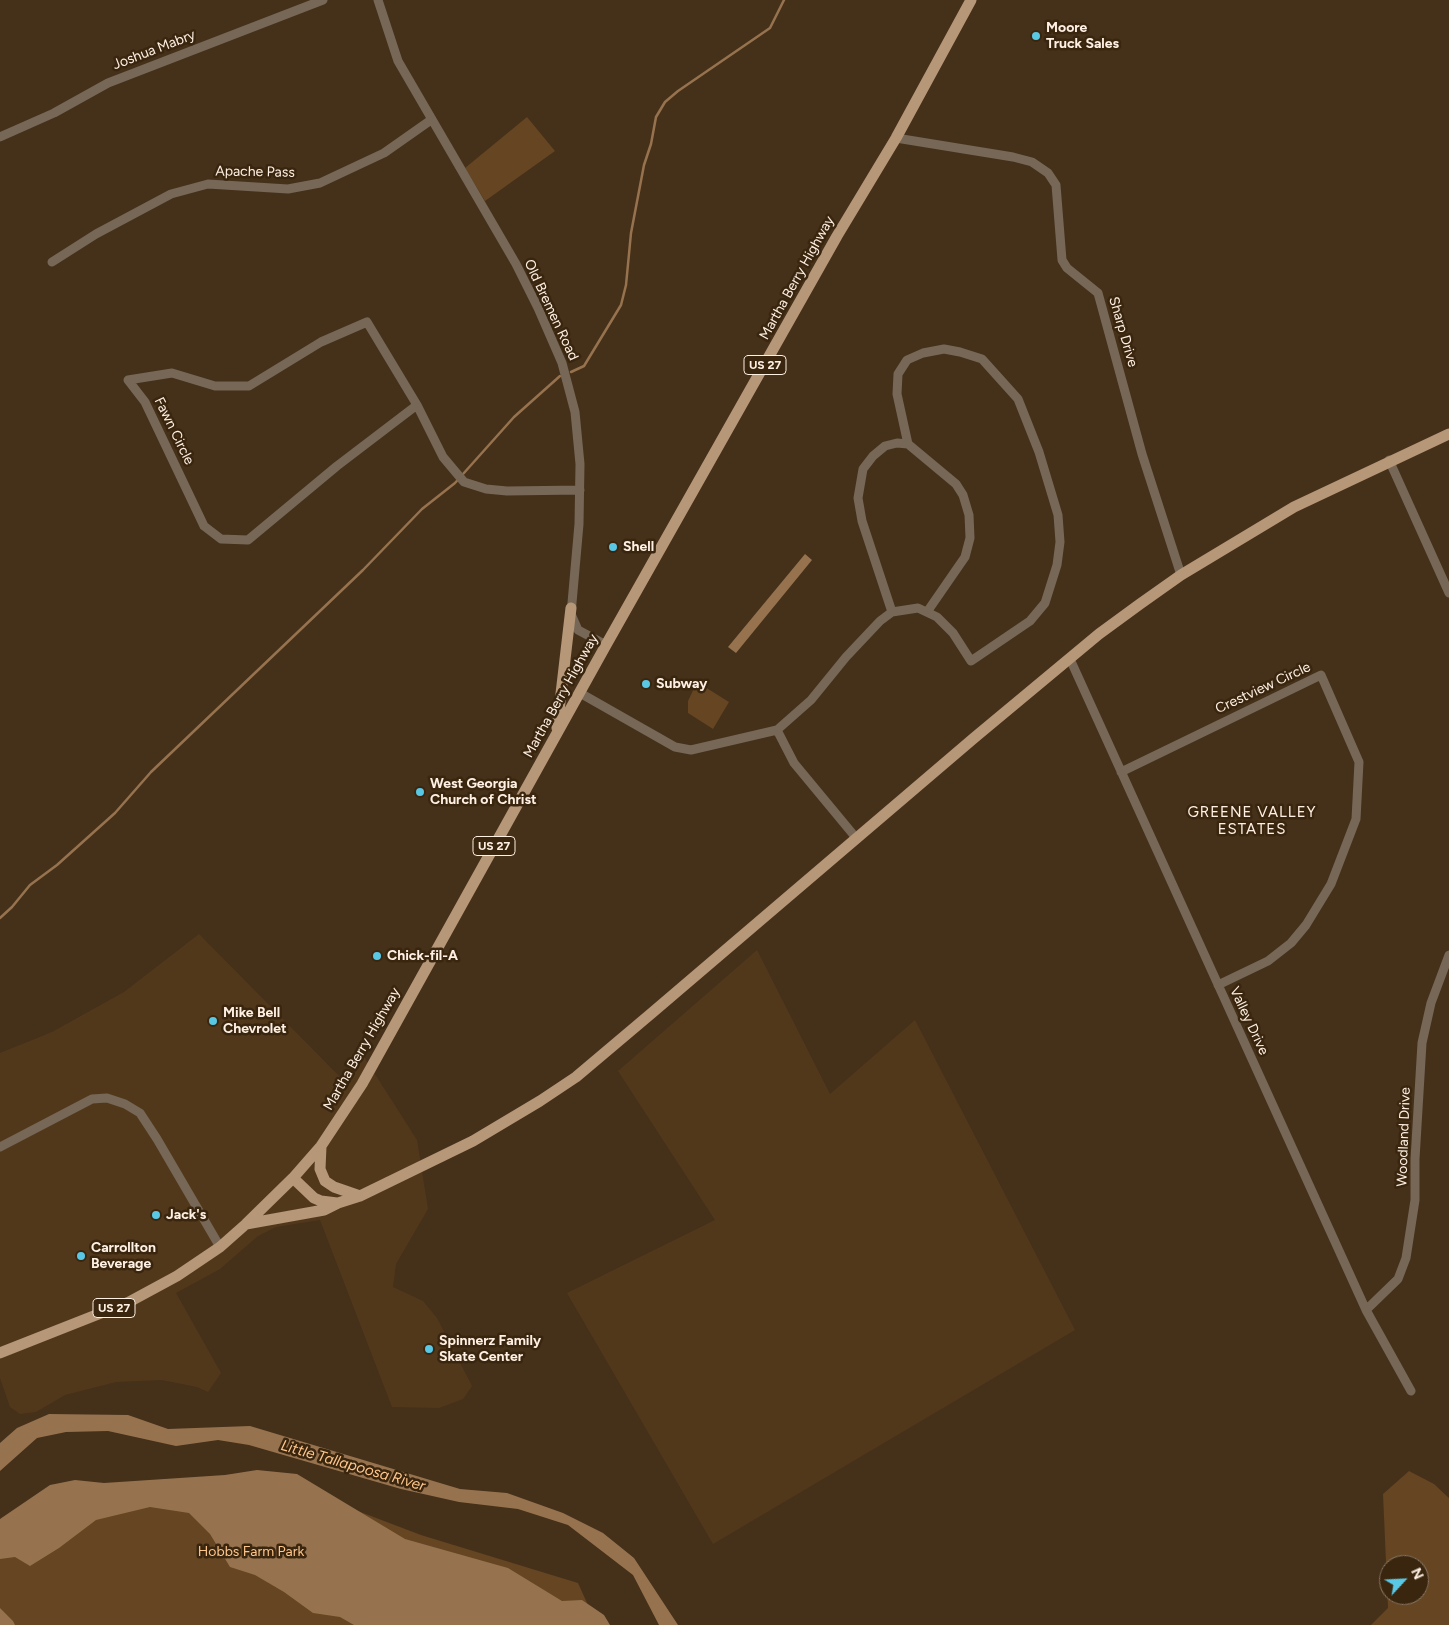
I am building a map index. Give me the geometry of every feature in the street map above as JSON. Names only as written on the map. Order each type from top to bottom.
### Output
[{"type":"main road","name":"Martha Berry Highway","points":[[0,1353],[128,1302],[177,1276],[220,1247],[246,1224],[321,1146],[362,1084],[606,645],[837,236],[896,138],[971,0]]},
{"type":"main road","points":[[246,1224],[338,1203],[360,1196],[473,1141],[540,1102],[576,1077],[1070,658],[1182,575],[1294,507],[1389,460],[1449,434]]},
{"type":"main road","points":[[556,735],[571,608]]},
{"type":"main road","points":[[321,1146],[320,1169],[325,1181],[334,1187],[360,1196]]},
{"type":"main road","points":[[292,1178],[322,1206]]},
{"type":"street","name":"Joshua Mabry","points":[[0,137],[54,114],[108,83],[324,0]]},
{"type":"street","name":"Old Bremen Road","points":[[378,0],[398,61],[516,264],[562,363],[575,412],[580,448],[580,490],[571,608],[572,620],[578,630],[606,645]]},
{"type":"street","name":"Apache Pass","points":[[52,262],[96,234],[171,194],[208,184],[288,189],[320,183],[384,153],[431,120]]},
{"type":"street","name":"Sharp Drive","points":[[896,138],[1013,157],[1032,162],[1048,173],[1056,185],[1062,260],[1067,268],[1098,293],[1142,454],[1182,575]]},
{"type":"street","name":"Fawn Circle","points":[[417,405],[337,466],[248,540],[222,539],[204,526],[145,402],[128,380],[172,373],[215,386],[229,388],[250,386],[321,342],[367,322],[417,405],[443,457],[464,482],[486,489],[507,491],[580,490]]},
{"type":"street","points":[[580,694],[674,747],[691,750],[777,730],[812,700],[846,657],[880,620],[892,612],[918,608],[937,617],[953,634],[971,661],[1030,621],[1045,603],[1057,565],[1060,542],[1058,515],[1018,398],[982,359],[944,349],[923,353],[907,360],[898,374],[897,394],[908,444],[956,484],[963,495],[969,516],[970,538],[965,557],[927,612]]},
{"type":"street","points":[[892,612],[862,521],[858,491],[864,469],[873,456],[886,446],[908,444]]},
{"type":"street","points":[[1389,460],[1449,593]]},
{"type":"street","name":"Valley Drive","points":[[1070,658],[1366,1310],[1412,1391]]},
{"type":"street","name":"Crestview Circle","points":[[1121,772],[1321,675],[1360,762],[1356,819],[1330,884],[1306,925],[1291,943],[1268,961],[1218,985]]},
{"type":"street","points":[[777,730],[794,763],[857,839]]},
{"type":"street","name":"Woodland Drive","points":[[1366,1310],[1398,1279],[1406,1258],[1415,1200],[1415,1158],[1422,1044],[1431,1003],[1449,955]]},
{"type":"street","points":[[0,1147],[92,1099],[108,1098],[125,1104],[140,1113],[220,1247]]},
{"type":"shaded area","points":[[199,934],[348,1085],[364,1057],[417,1140],[428,1209],[396,1264],[393,1287],[423,1301],[437,1318],[472,1386],[463,1399],[439,1408],[392,1407],[320,1220],[276,1227],[258,1236],[220,1269],[176,1293],[221,1373],[208,1392],[197,1387],[162,1380],[116,1382],[65,1395],[36,1412],[20,1414],[10,1407],[0,1378],[0,1053],[52,1032],[124,992]]},
{"type":"shaded area","points":[[757,950],[830,1094],[915,1020],[1075,1330],[713,1544],[567,1293],[715,1220],[618,1071]]},
{"type":"green space","points":[[527,117],[555,151],[485,201],[465,168]]},
{"type":"green space","points":[[697,682],[729,702],[713,729],[688,713],[688,701]]},
{"type":"green space","points":[[1409,1471],[1434,1484],[1449,1498],[1449,1625],[1371,1625],[1388,1608],[1388,1605],[1429,1605],[1429,1555],[1386,1555],[1383,1494]]},
{"type":"green space","name":"Hobbs Farm Park","points":[[271,1478],[421,1535],[578,1583],[597,1625],[0,1625],[0,1523]]},
{"type":"water","points":[[805,554],[812,560],[736,653],[728,647]]},
{"type":"water","name":"Little Tallapoosa River","points":[[49,1414],[128,1415],[168,1429],[250,1426],[460,1489],[507,1493],[563,1513],[603,1533],[634,1558],[678,1625],[659,1625],[633,1575],[568,1525],[518,1509],[459,1502],[401,1489],[249,1445],[218,1440],[176,1446],[108,1431],[66,1432],[37,1438],[0,1471],[0,1443],[17,1428]]},
{"type":"water","points":[[257,1470],[297,1474],[405,1539],[508,1568],[562,1601],[582,1600],[604,1615],[610,1625],[354,1625],[340,1617],[313,1613],[284,1592],[255,1575],[230,1567],[210,1534],[189,1513],[150,1507],[96,1520],[59,1548],[30,1566],[15,1557],[0,1559],[0,1519],[50,1485],[75,1480],[104,1483],[225,1475]]},
{"type":"water","points":[[0,1608],[13,1621],[15,1625],[0,1625]]},
{"type":"waterway","points":[[571,372],[584,366],[621,305],[626,285],[631,233],[644,165],[651,144],[656,117],[665,102],[678,91],[770,28],[784,0]]},
{"type":"waterway","points":[[0,918],[30,885],[57,865],[115,813],[151,772],[363,570],[422,509],[455,483],[514,417],[560,376]]},
{"type":"place","name":"Moore Truck Sales","points":[[1036,36]]},
{"type":"place","name":"Shell","points":[[613,547]]},
{"type":"place","name":"Subway","points":[[646,684]]},
{"type":"place","name":"West Georgia Church of Christ","points":[[420,792]]},
{"type":"place","name":"Chick-fil-A","points":[[377,956]]},
{"type":"place","name":"Mike Bell Chevrolet","points":[[213,1021]]},
{"type":"place","name":"Jack's","points":[[156,1215]]},
{"type":"place","name":"Carrollton Beverage","points":[[81,1256]]},
{"type":"place","name":"Spinnerz Family Skate Center","points":[[429,1349]]},
{"type":"district","name":"GREENE VALLEY ESTATES","points":[[1252,822]]}]
